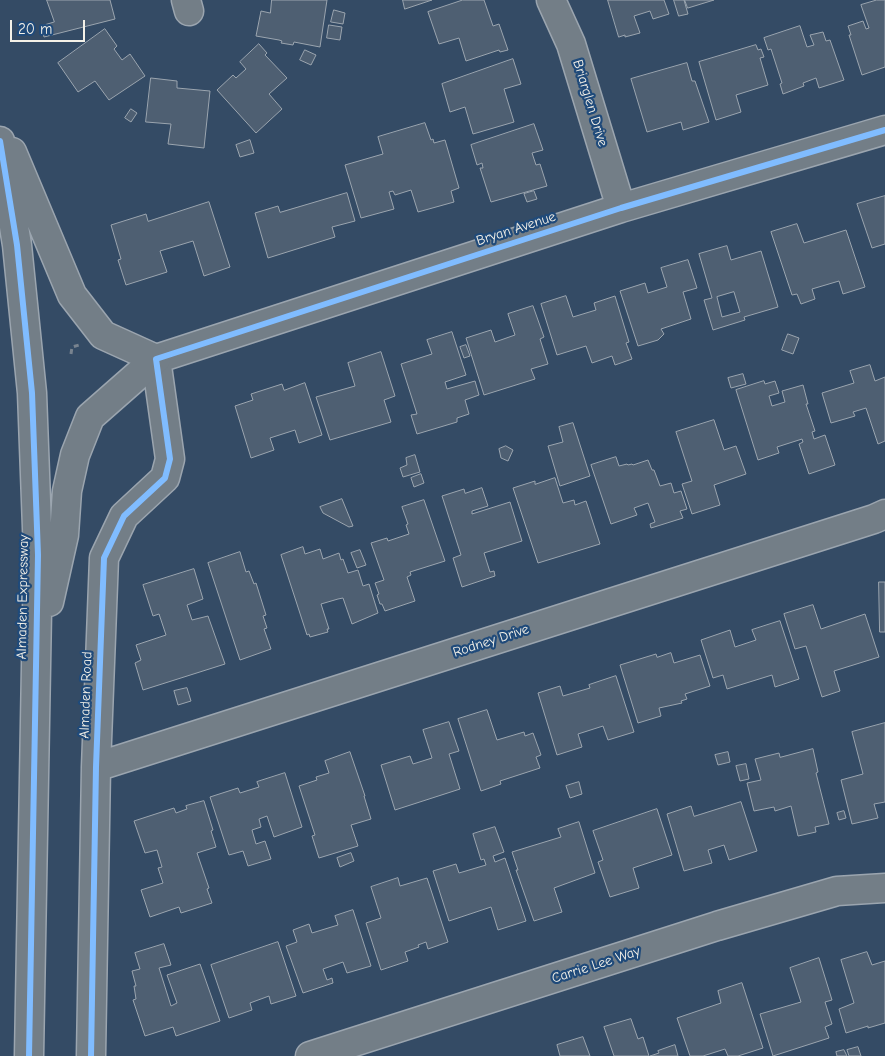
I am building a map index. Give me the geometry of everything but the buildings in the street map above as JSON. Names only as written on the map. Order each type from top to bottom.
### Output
[{"type":"street","name":"Briarglen Drive","points":[[551,0],[571,44],[621,208]]},
{"type":"street","points":[[0,124],[72,295],[104,334],[156,359],[90,416],[75,455],[67,491],[64,535],[35,662]]},
{"type":"street","name":"Bryan Avenue","points":[[156,359],[621,208],[885,130]]},
{"type":"street","name":"Almaden Expressway","points":[[0,141],[17,245],[32,393],[38,555],[29,1056]]},
{"type":"street","name":"Almaden Road","points":[[91,1056],[96,767],[104,558],[124,516],[165,478],[170,459],[156,359]]},
{"type":"street","name":"Rodney Drive","points":[[96,767],[855,526],[885,514]]},
{"type":"street","name":"Carrie Lee Way","points":[[310,1056],[717,926],[837,891],[885,888]]},
{"type":"cycle path","points":[[91,1056],[96,767],[104,558],[124,516],[165,478],[170,459],[156,359],[621,208],[885,130]]},
{"type":"cycle path","points":[[0,141],[17,245],[32,393],[38,555],[29,1056]]}]
